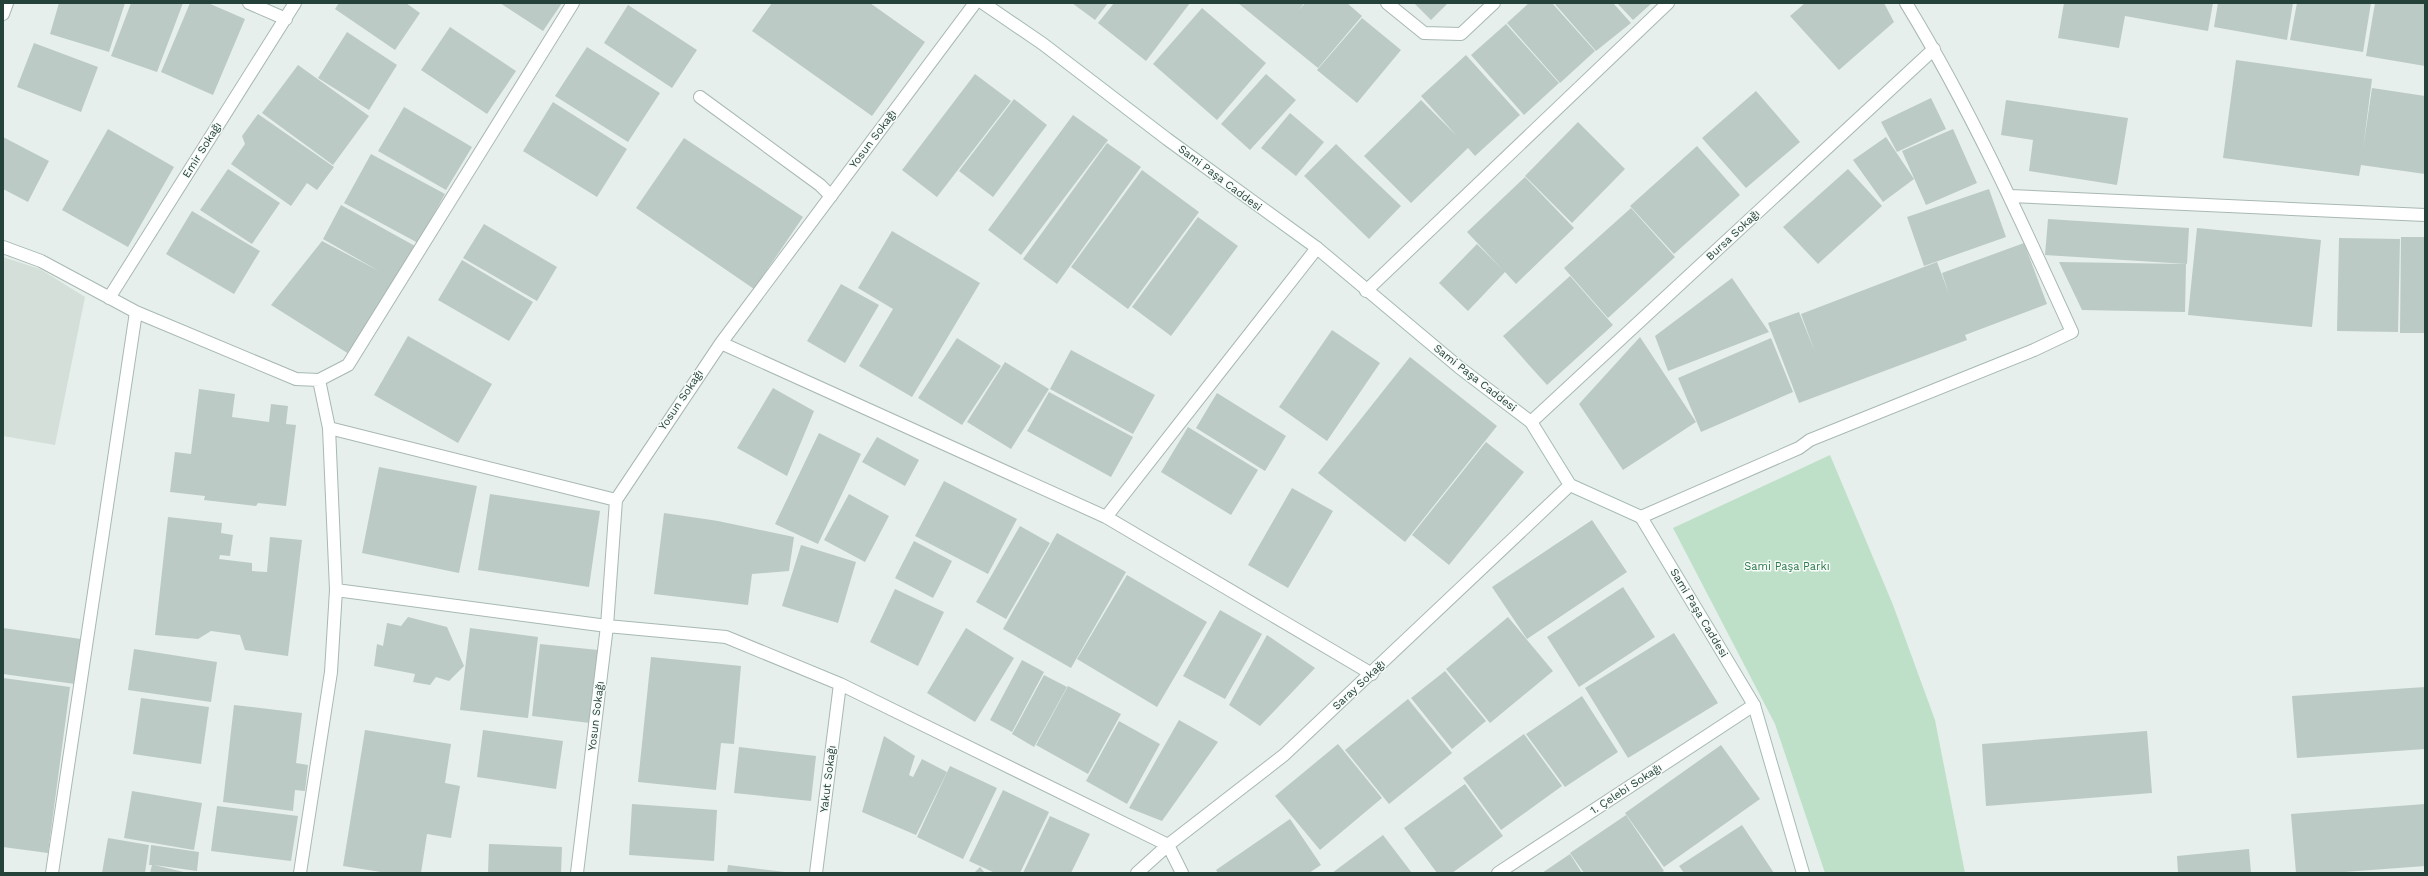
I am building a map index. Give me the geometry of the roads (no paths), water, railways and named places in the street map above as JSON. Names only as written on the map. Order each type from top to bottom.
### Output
[{"type":"street","points":[[3,14],[7,3]]},
{"type":"street","points":[[249,3],[286,19]]},
{"type":"street","name":"Emir Sokağı","points":[[110,298],[295,3]]},
{"type":"street","points":[[3,247],[41,261],[136,312],[296,379],[319,380],[348,365],[573,3]]},
{"type":"street","name":"Yosun Sokağı","points":[[577,873],[607,626],[616,500],[721,343],[975,3]]},
{"type":"street","name":"Sami Paşa Caddesi","points":[[983,3],[1043,44],[1209,171],[1317,248],[1366,291],[1460,368],[1531,422],[1570,485]]},
{"type":"street","points":[[1386,3],[1424,33],[1461,34],[1494,3]]},
{"type":"street","points":[[1366,291],[1668,3]]},
{"type":"street","points":[[1570,485],[1641,517],[1799,448],[1810,440],[2034,350],[2072,332],[2010,196],[1934,49],[1906,3]]},
{"type":"street","name":"Bursa Sokağı","points":[[1531,422],[1934,49]]},
{"type":"street","points":[[700,97],[820,185],[831,196]]},
{"type":"street","points":[[2010,196],[2425,215]]},
{"type":"street","points":[[1106,517],[1317,248]]},
{"type":"street","points":[[52,873],[136,312]]},
{"type":"street","points":[[721,343],[1106,517],[1372,674]]},
{"type":"street","points":[[300,873],[331,672],[336,590],[329,428],[319,380]]},
{"type":"street","points":[[329,428],[616,500]]},
{"type":"street","name":"Saray Sokağı","points":[[1137,873],[1168,845],[1284,755],[1372,674],[1570,485]]},
{"type":"street","name":"Sami Paşa Caddesi","points":[[1641,517],[1754,705],[1803,873]]},
{"type":"street","points":[[336,590],[607,626],[726,637],[840,684],[1168,845],[1182,873]]},
{"type":"street","name":"Yakut Sokağı","points":[[816,873],[840,684]]},
{"type":"street","name":"1. Çelebi Sokağı","points":[[1498,873],[1754,705]]},
{"type":"park label","name":"Sami Paşa Parkı","points":[[1787,566]]}]
